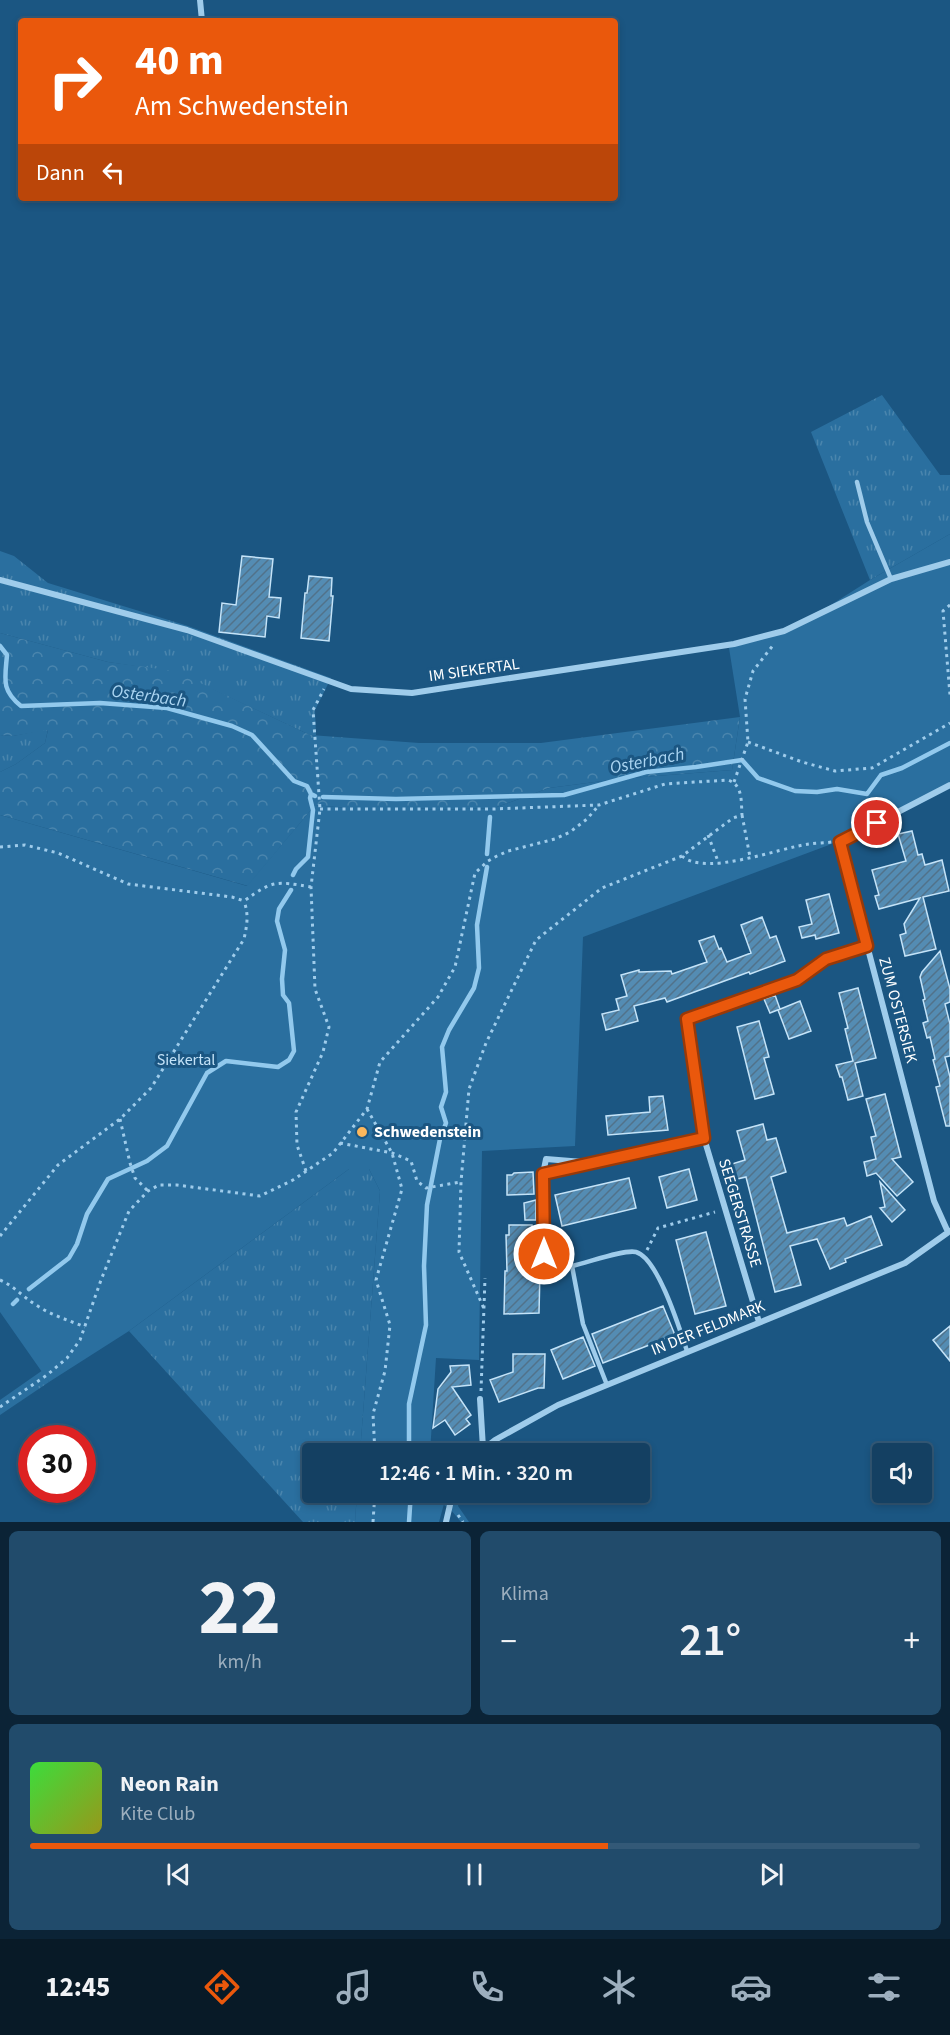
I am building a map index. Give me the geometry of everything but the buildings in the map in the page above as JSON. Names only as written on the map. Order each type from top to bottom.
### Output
[{"type":"street","points":[[200,0],[202,18]]},
{"type":"street","name":"IM SIEKERTAL","points":[[0,580],[187,630],[351,689],[412,693],[734,644],[784,631],[891,579],[950,562]]},
{"type":"street","points":[[840,842],[950,785]]},
{"type":"street","name":"ZUM OSTERSIEK","points":[[840,842],[934,1201],[949,1232]]},
{"type":"street","name":"SEEGERSTRASSE","points":[[759,1322],[704,1138],[687,1019],[797,980],[826,959],[867,946]]},
{"type":"street","points":[[543,1174],[704,1138]]},
{"type":"street","points":[[544,1254],[543,1174],[546,1159],[589,1163]]},
{"type":"street","name":"IN DER FELDMARK","points":[[492,1443],[558,1404],[905,1263],[949,1232]]},
{"type":"street","points":[[480,1399],[483,1443]]},
{"type":"street","points":[[446,1522],[450,1503]]},
{"type":"lane","points":[[857,482],[867,522],[891,579]]},
{"type":"lane","points":[[607,1385],[583,1324],[572,1266],[630,1252],[637,1252],[644,1257],[665,1291],[687,1351]]},
{"type":"path","points":[[950,605],[943,611],[950,695]]},
{"type":"path","points":[[734,782],[748,742],[745,699],[753,671],[784,631]]},
{"type":"path","points":[[306,1171],[297,1145],[296,1112],[323,1052],[329,1027],[315,989],[311,887],[320,809],[314,710],[328,682]]},
{"type":"path","points":[[748,742],[802,762],[835,771],[872,768],[950,723]]},
{"type":"path","points":[[320,809],[493,809],[599,805],[665,784],[728,780],[734,782],[740,792],[741,815],[750,857]]},
{"type":"path","points":[[0,1407],[47,1375],[67,1358],[80,1340],[129,1211],[148,1191],[159,1185],[177,1185],[260,1196],[292,1180],[333,1153],[368,1109],[380,1062],[438,997],[455,967],[475,873],[488,861],[508,851],[555,839],[570,832],[587,819],[599,805]]},
{"type":"path","points":[[485,1311],[459,1252],[461,1182],[469,1089],[486,1043],[536,940],[602,888],[682,856],[708,835],[741,815]]},
{"type":"path","points":[[708,835],[718,864]]},
{"type":"path","points":[[682,856],[686,860],[718,864],[808,844],[840,842]]},
{"type":"path","points":[[0,847],[25,845],[58,853],[128,884],[232,897],[244,901],[248,911],[244,939],[151,1088],[120,1119],[58,1165],[0,1236]]},
{"type":"path","points":[[244,901],[264,886],[273,883],[283,882],[311,887]]},
{"type":"path","points":[[368,1109],[392,1153],[402,1189],[376,1280],[390,1325],[385,1371],[373,1413],[374,1443]]},
{"type":"path","points":[[120,1119],[135,1178],[148,1191]]},
{"type":"path","points":[[340,1143],[392,1153],[411,1161],[417,1181],[426,1188],[461,1182]]},
{"type":"path","points":[[644,1257],[658,1228],[724,1209]]},
{"type":"path","points":[[480,1399],[485,1278]]},
{"type":"path","points":[[0,1280],[12,1286],[34,1304],[85,1327]]},
{"type":"path","points":[[373,1522],[374,1503]]},
{"type":"green space","points":[[882,395],[940,475],[950,475],[950,534],[870,580],[811,432]]},
{"type":"green space","name":"Siekertal","points":[[950,534],[950,784],[829,845],[583,937],[575,1146],[482,1151],[479,1360],[436,1358],[431,1443],[361,1443],[380,1191],[369,1169],[349,1169],[129,1331],[49,1382],[0,1312],[0,815],[247,886],[315,805],[436,810],[494,808],[549,788],[618,779],[732,770],[740,717],[729,648],[804,622],[870,580]]},
{"type":"green space","points":[[0,551],[14,556],[48,583],[188,626],[331,678],[315,710],[316,735],[310,735],[175,672],[108,662],[0,633]]},
{"type":"green space","points":[[0,633],[108,662],[175,671],[310,735],[419,743],[541,743],[740,717],[732,770],[618,779],[549,788],[494,808],[436,810],[315,805],[248,886],[0,815],[0,772],[16,764],[45,743],[48,730],[13,736],[0,735]]},
{"type":"green space","points":[[48,729],[45,743],[16,764],[0,772],[0,735],[13,736]]},
{"type":"green space","points":[[349,1169],[369,1169],[380,1191],[361,1443],[302,1443],[302,1503],[356,1503],[355,1522],[303,1522],[129,1331]]},
{"type":"green space","points":[[43,1370],[49,1382],[0,1415],[0,1400]]},
{"type":"green space","points":[[356,1503],[444,1503],[439,1522],[355,1522]]},
{"type":"green space","points":[[444,1503],[459,1503],[458,1506],[469,1522],[461,1522]]},
{"type":"waterway","name":"Osterbach","points":[[0,646],[7,655],[5,677],[7,689],[21,706],[100,703],[167,708],[232,726],[252,735],[294,781],[307,786],[311,794],[315,796]]},
{"type":"waterway","name":"Osterbach","points":[[323,797],[396,799],[564,795],[646,772],[742,760],[758,778],[795,791],[817,792],[837,789],[867,794],[881,775],[902,768],[950,743]]},
{"type":"waterway","points":[[293,875],[308,857],[313,810],[311,794]]},
{"type":"waterway","points":[[487,854],[490,817]]},
{"type":"waterway","points":[[409,1443],[409,1404],[426,1325],[424,1266],[427,1205],[440,1139],[446,1123],[441,1107],[446,1092],[442,1047],[449,1030],[474,988],[479,968],[477,925],[487,867]]},
{"type":"waterway","points":[[29,1289],[69,1258],[77,1244],[87,1214],[108,1179],[147,1161],[167,1146],[207,1073],[226,1061],[278,1067],[289,1060],[294,1051],[289,1003],[283,995],[285,950],[277,921],[279,909],[291,890]]},
{"type":"waterway","points":[[13,1304],[17,1300]]},
{"type":"waterway","points":[[409,1522],[410,1503]]},
{"type":"place","name":"Schwedenstein","points":[[362,1132]]},
{"type":"route","points":[[544,1254],[543,1174],[704,1138],[687,1019],[797,980],[826,959],[867,946],[840,842],[877,823]]}]
